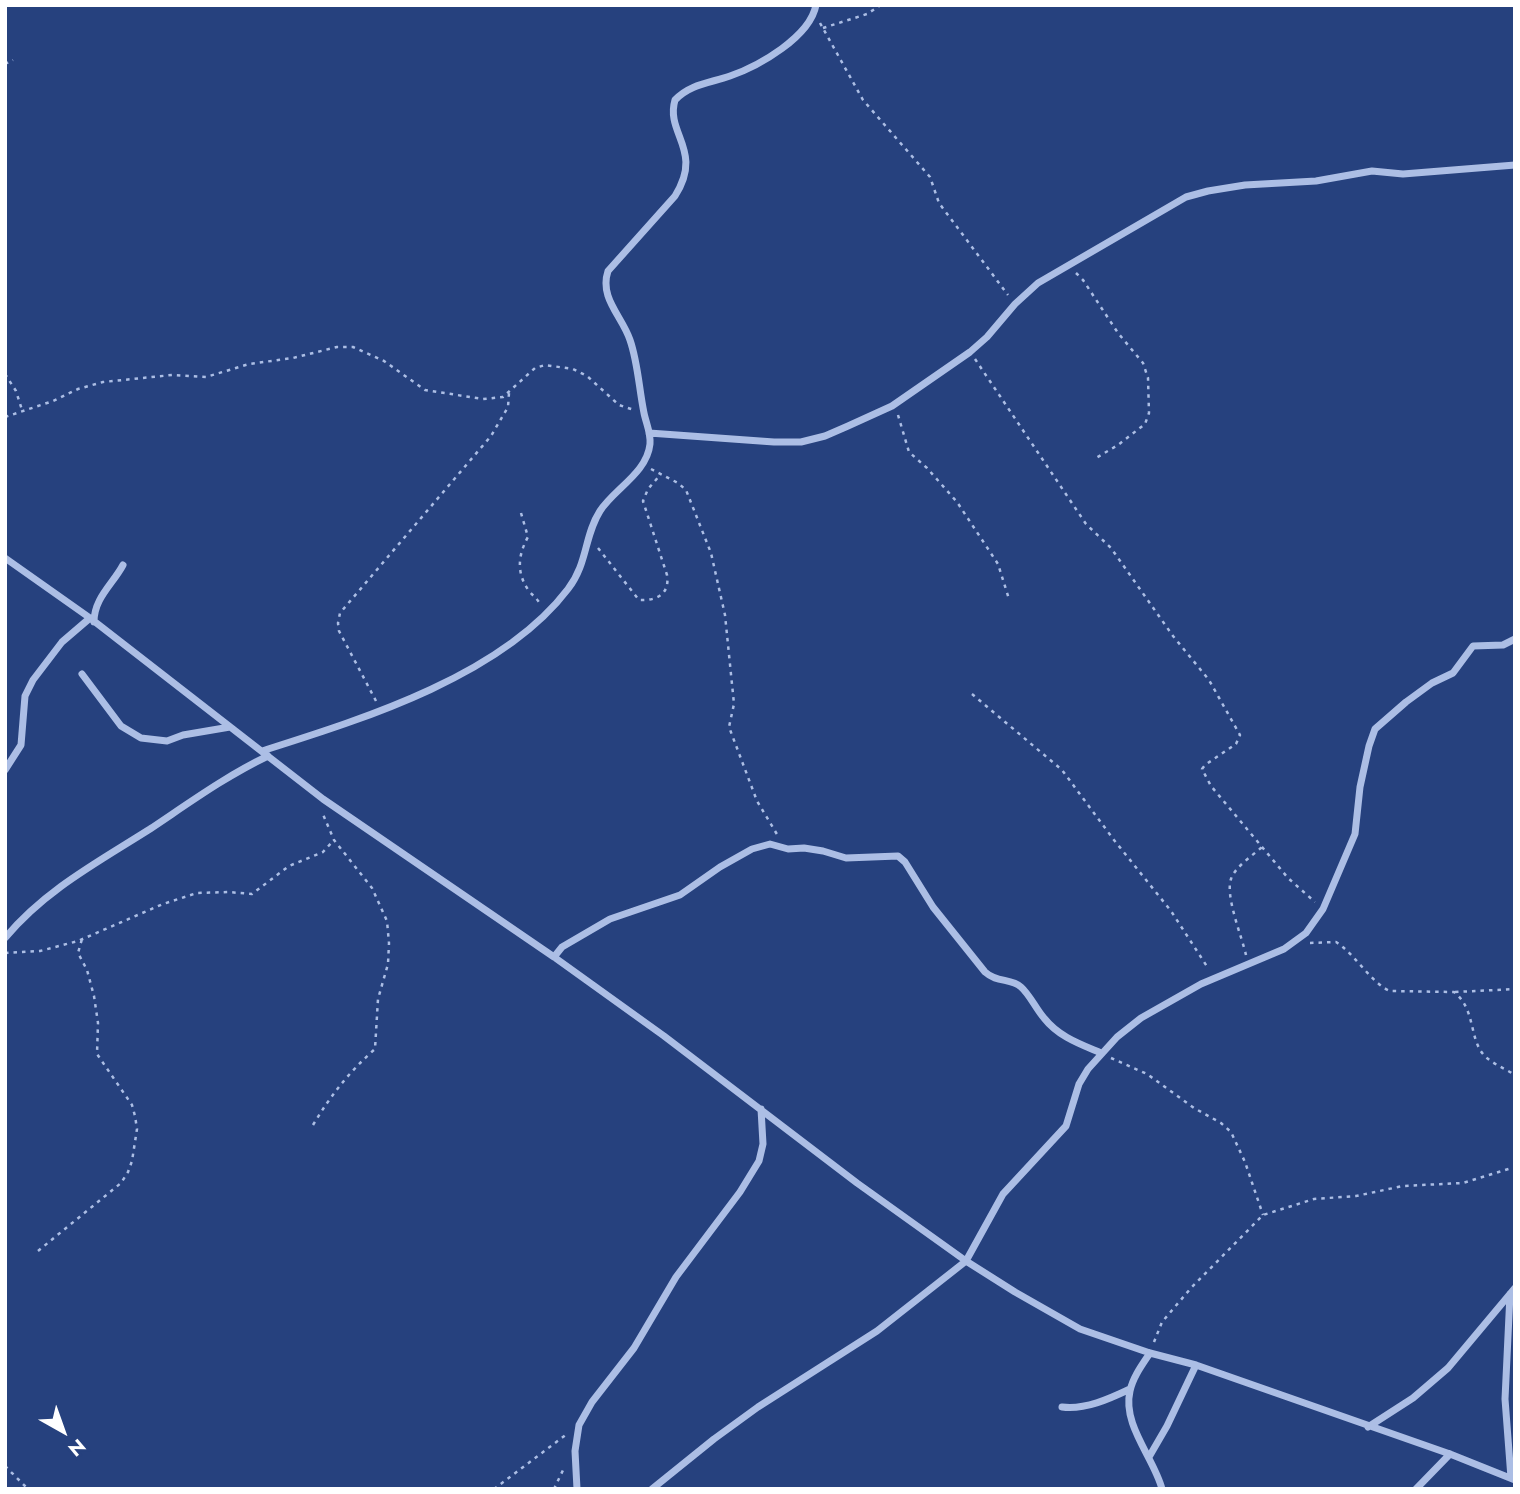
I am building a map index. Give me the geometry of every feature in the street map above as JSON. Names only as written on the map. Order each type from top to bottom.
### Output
[{"type":"street","points":[[5,938],[41,900],[87,867],[265,753],[342,726],[484,662],[542,618],[568,589],[585,559],[592,526],[602,508],[641,464],[650,444],[629,337],[607,295],[605,280],[608,271],[675,196],[684,182],[686,160],[673,115],[675,100],[688,89],[732,76],[786,46],[805,29],[816,5]]},
{"type":"street","points":[[649,433],[801,442],[825,436],[892,406],[970,352],[987,337],[1014,304],[1038,284],[1176,202],[1208,191],[1245,185],[1316,181],[1372,171],[1403,174],[1515,165]]},
{"type":"street","points":[[5,558],[92,620],[323,799],[554,957],[857,1183],[966,1261],[1080,1329],[1150,1353],[1196,1365],[1450,1454],[1513,1479],[1505,1399],[1512,1290]]},
{"type":"street","points":[[5,770],[21,745],[26,692],[62,642],[92,620],[99,600],[124,565]]},
{"type":"street","points":[[652,1489],[725,1431],[877,1331],[966,1261],[1003,1194],[1066,1126],[1079,1084],[1101,1053],[1117,1037],[1141,1018],[1213,977],[1297,942],[1323,909],[1355,834],[1360,787],[1368,746],[1375,729],[1432,683],[1453,673],[1472,646],[1503,645],[1515,639]]},
{"type":"street","points":[[82,674],[121,726],[141,738],[167,741],[184,735],[230,727]]},
{"type":"street","points":[[554,957],[562,947],[610,919],[680,895],[752,849],[770,844],[782,848],[814,849],[851,858],[898,856],[905,862],[933,907],[985,972],[992,978],[1015,983],[1057,1032],[1101,1053]]},
{"type":"street","points":[[577,1489],[575,1451],[579,1425],[592,1402],[635,1348],[676,1278],[740,1192],[759,1161],[763,1144],[761,1109]]},
{"type":"street","points":[[1368,1427],[1413,1398],[1448,1368],[1512,1290]]},
{"type":"street","points":[[1150,1353],[1135,1377],[1129,1400],[1132,1418],[1161,1489]]},
{"type":"street","points":[[1149,1457],[1196,1365]]},
{"type":"street","points":[[1062,1407],[1096,1403],[1130,1389]]},
{"type":"street","points":[[1416,1489],[1450,1454]]},
{"type":"path","points":[[824,28],[867,14],[881,5]]},
{"type":"path","points":[[814,14],[863,100],[930,177],[940,203],[1014,304]]},
{"type":"path","points":[[5,64],[13,61]]},
{"type":"path","points":[[1062,270],[1075,272],[1083,280],[1118,333],[1147,369],[1149,413],[1145,424],[1096,458]]},
{"type":"path","points":[[5,417],[103,382],[172,374],[206,377],[249,364],[293,358],[337,347],[353,347],[363,351],[425,390],[494,400],[509,393],[535,368],[560,366],[587,376],[619,405],[644,413]]},
{"type":"path","points":[[970,352],[1086,524],[1111,548],[1215,690],[1240,735],[1236,744],[1205,765],[1202,769],[1204,775],[1288,878],[1323,909]]},
{"type":"path","points":[[5,374],[16,391],[22,410]]},
{"type":"path","points":[[381,709],[340,631],[340,613],[491,436],[509,407],[509,393]]},
{"type":"path","points":[[892,406],[901,419],[909,452],[957,502],[998,564],[1009,599]]},
{"type":"path","points":[[641,464],[686,490],[711,553],[725,615],[734,704],[729,727],[757,801],[774,828],[782,848]]},
{"type":"path","points":[[589,538],[639,600],[655,599],[665,593],[669,585],[667,575],[643,501],[648,489],[661,474]]},
{"type":"path","points":[[521,513],[528,537],[519,556],[519,565],[530,592],[540,603],[542,618]]},
{"type":"path","points":[[972,694],[1062,770],[1171,911],[1213,977]]},
{"type":"path","points":[[313,1125],[347,1074],[375,1049],[378,999],[388,964],[389,943],[387,921],[372,887],[334,840],[322,813],[323,799]]},
{"type":"path","points":[[5,953],[40,951],[82,939],[163,904],[197,893],[251,894],[289,866],[323,852],[334,840]]},
{"type":"path","points":[[1248,963],[1231,897],[1230,880],[1262,847]]},
{"type":"path","points":[[38,1251],[121,1183],[128,1172],[135,1144],[137,1129],[132,1105],[97,1054],[98,1023],[94,996],[88,970],[78,953],[82,939]]},
{"type":"path","points":[[1297,942],[1336,942],[1390,991],[1515,989]]},
{"type":"path","points":[[1454,992],[1460,997],[1473,1025],[1479,1048],[1500,1067],[1515,1075]]},
{"type":"path","points":[[1101,1053],[1147,1074],[1194,1108],[1221,1122],[1231,1132],[1245,1161],[1263,1215]]},
{"type":"path","points":[[1150,1353],[1162,1322],[1191,1288],[1263,1215],[1314,1199],[1356,1196],[1403,1186],[1463,1183],[1515,1167]]},
{"type":"path","points":[[494,1489],[579,1425]]},
{"type":"path","points":[[554,1489],[575,1451]]},
{"type":"path","points":[[5,1466],[28,1489]]}]
